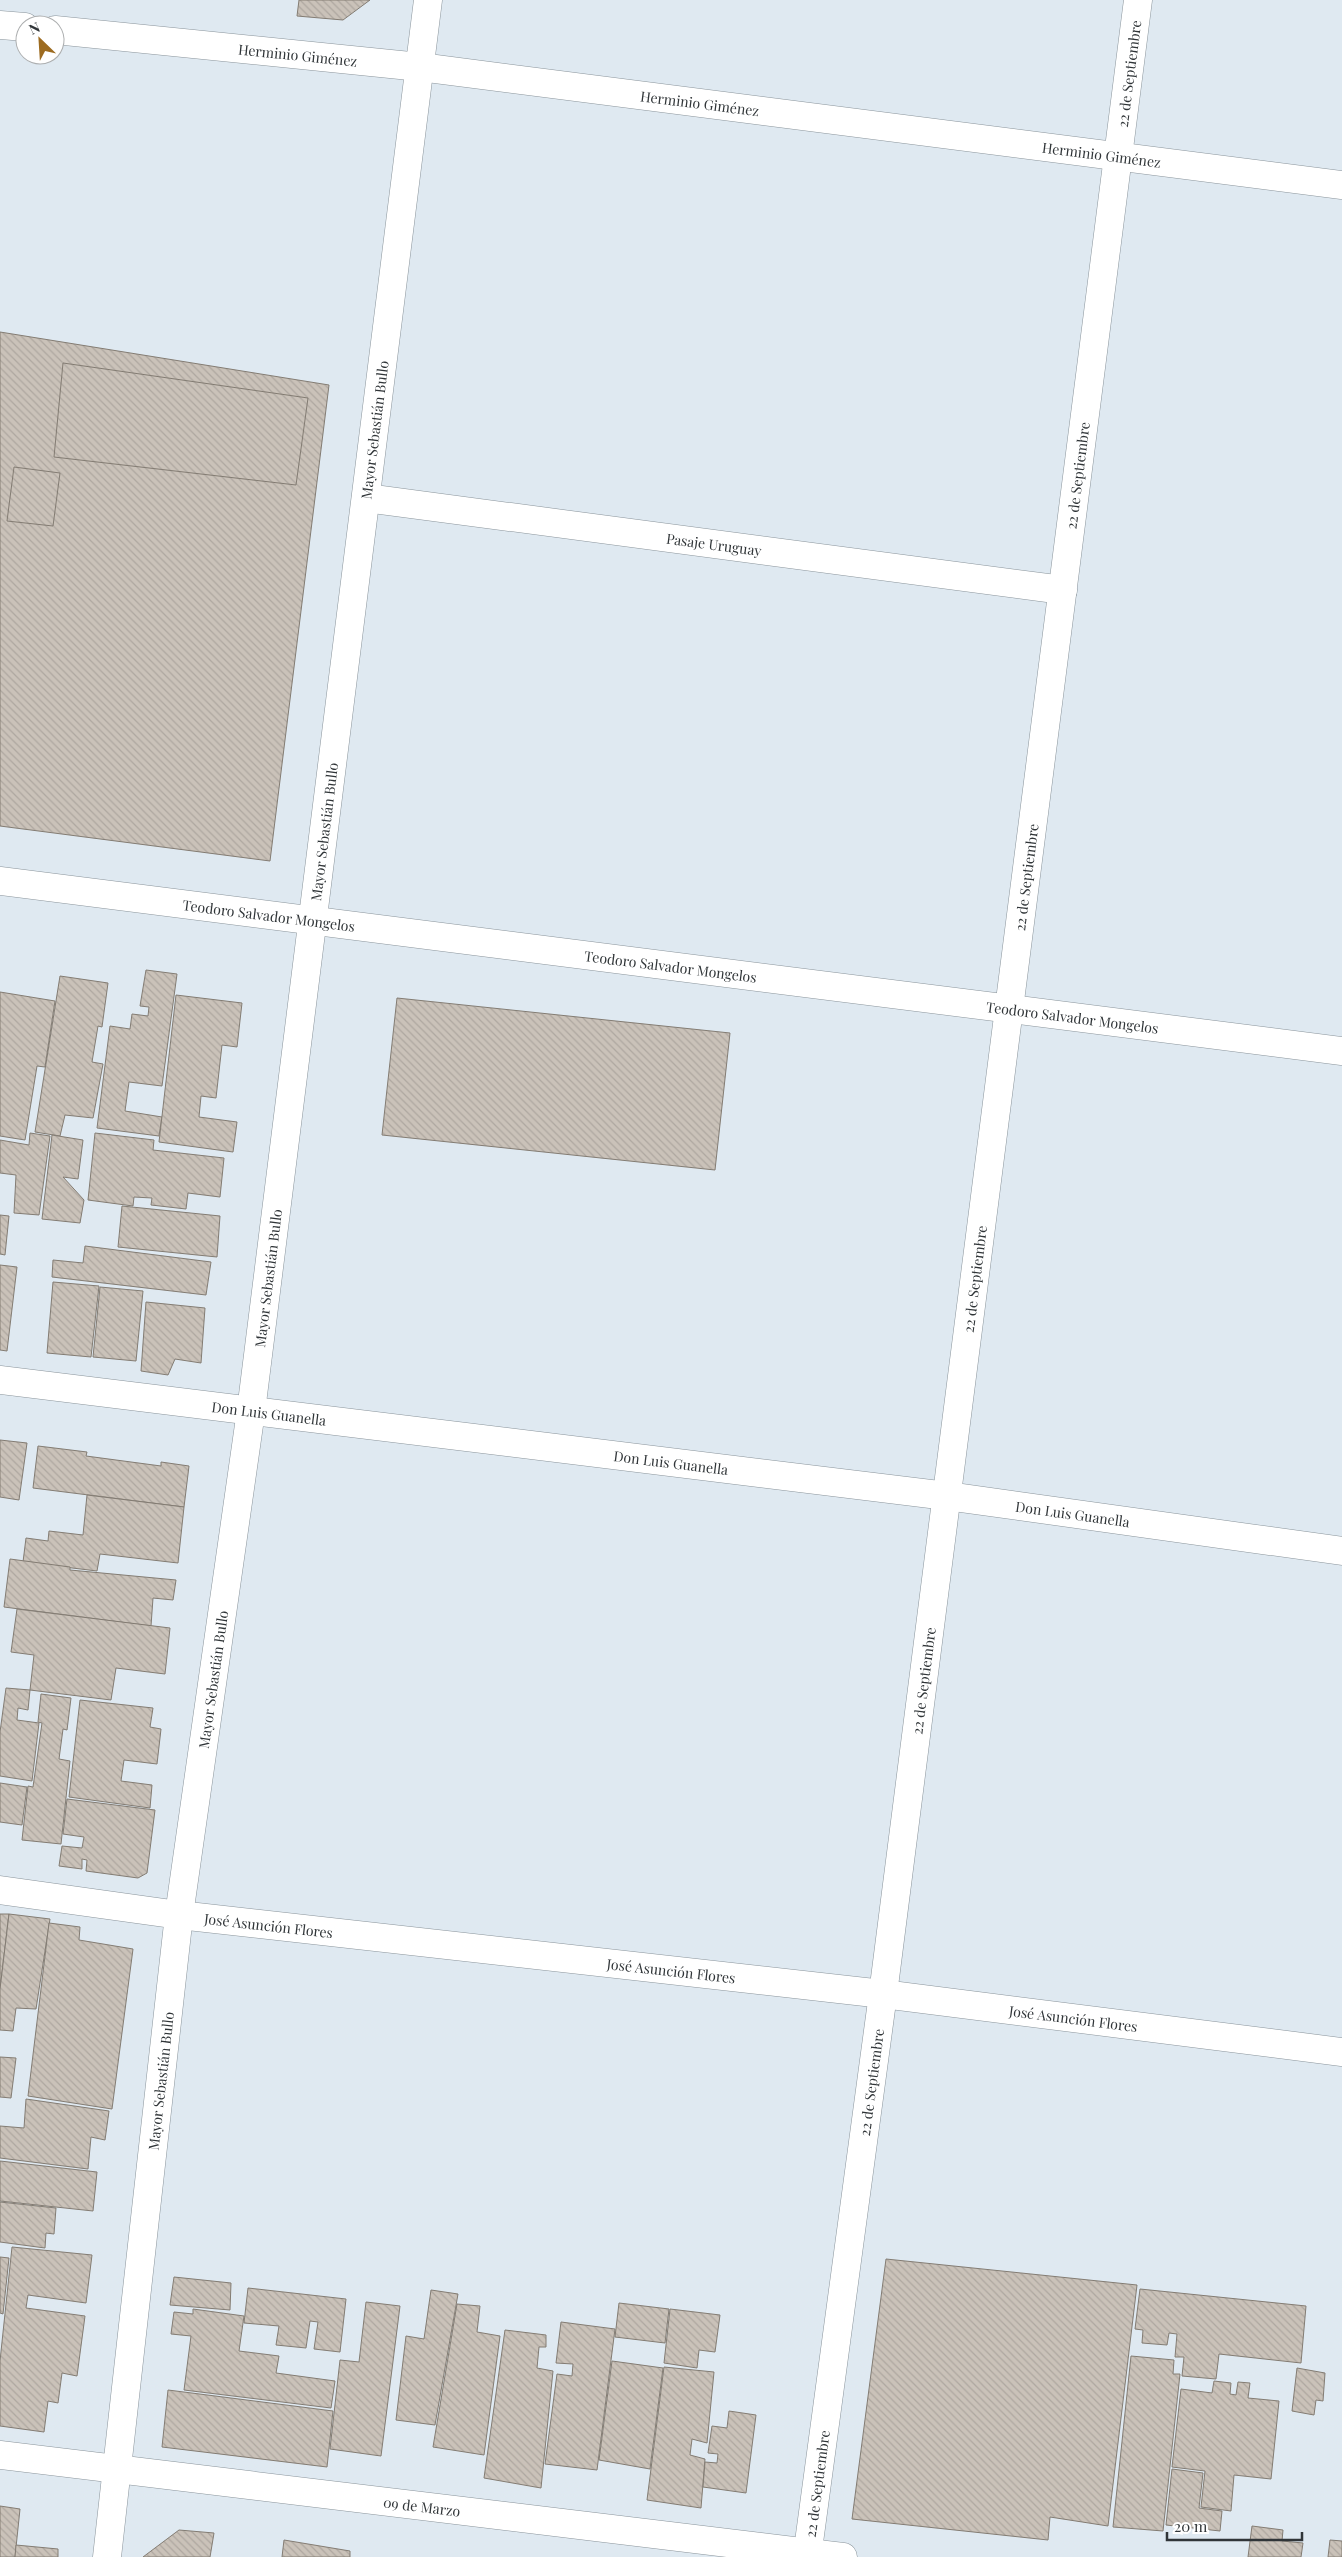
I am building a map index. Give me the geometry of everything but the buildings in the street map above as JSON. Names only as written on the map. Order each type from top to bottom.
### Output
[{"type":"street","name":"Mayor Sebastián Bullo","points":[[107,2557],[179,1914],[251,1411],[428,0]]},
{"type":"street","name":"22 de Septiembre","points":[[807,2555],[883,1994],[1138,0]]},
{"type":"street","points":[[0,25],[15,27]]},
{"type":"street","name":"Herminio Giménez","points":[[65,31],[420,67],[1342,186]]},
{"type":"street","name":"Pasaje Uruguay","points":[[366,498],[1063,590]]},
{"type":"street","name":"Teodoro Salvador Mongelos","points":[[0,881],[1342,1051]]},
{"type":"street","name":"Don Luis Guanella","points":[[0,1380],[947,1496],[1342,1550]]},
{"type":"street","name":"José Asunción Flores","points":[[0,1890],[179,1914],[883,1994],[1342,2052]]},
{"type":"street","name":"09 de Marzo","points":[[0,2455],[807,2555],[844,2557]]}]
